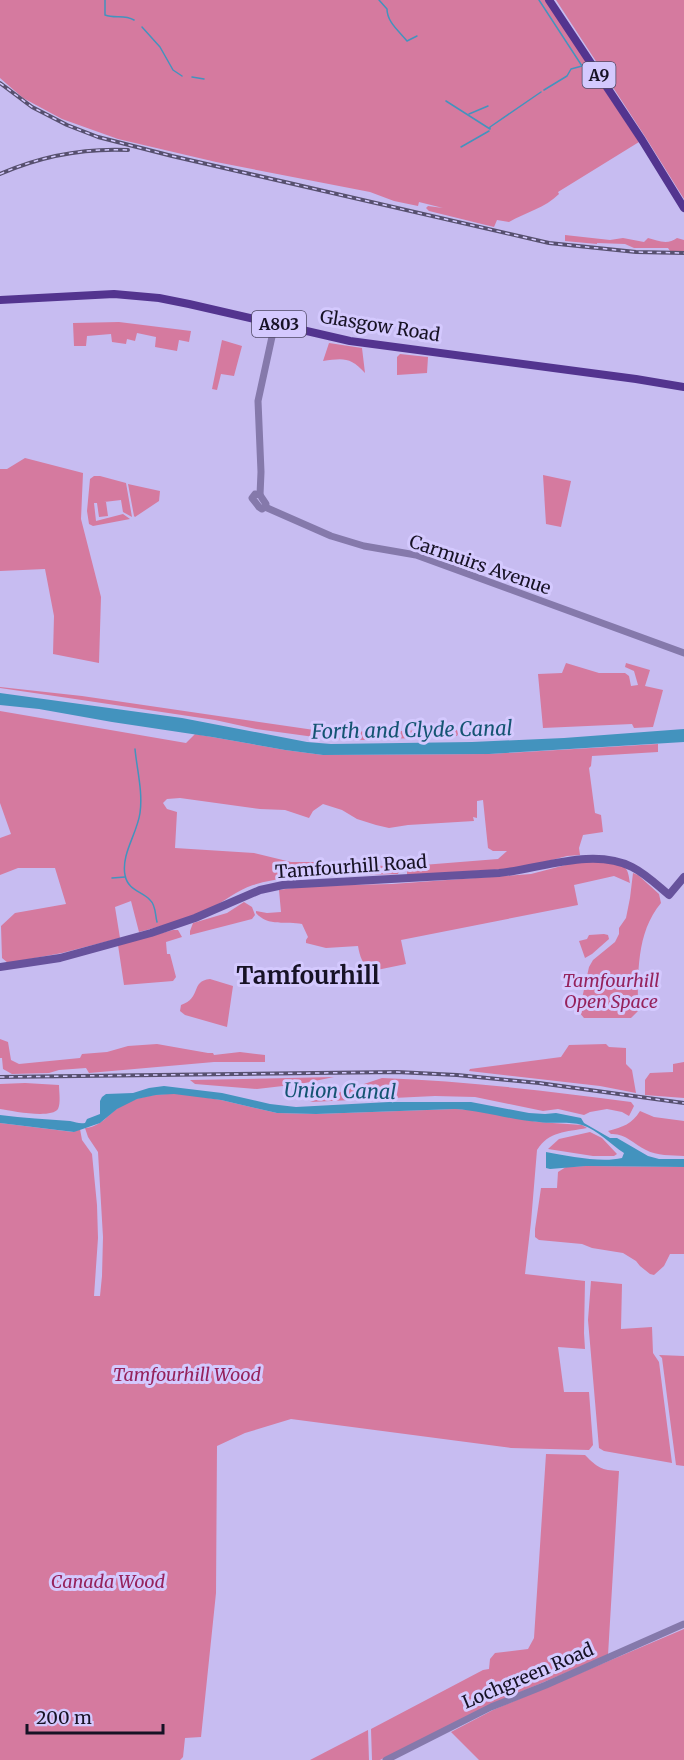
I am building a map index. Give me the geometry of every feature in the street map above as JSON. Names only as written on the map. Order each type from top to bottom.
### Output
[{"type":"main road","name":"A9","points":[[549,0],[639,135],[684,208]]},
{"type":"main road","name":"Glasgow Road","points":[[0,300],[88,295],[136,296],[189,304],[350,341],[684,387]]},
{"type":"main road","name":"Tamfourhill Road","points":[[0,967],[60,958],[151,933],[188,921],[260,890],[297,883],[499,873],[582,858],[626,864],[643,873],[669,895],[684,877]]},
{"type":"street","name":"Carmuirs Avenue","points":[[275,324],[258,401],[261,472],[257,494],[252,498],[259,507],[262,509],[265,507],[331,536],[364,546],[416,555],[684,652]]},
{"type":"street","name":"Lochgreen Road","points":[[386,1760],[483,1711],[684,1624]]},
{"type":"green space","points":[[0,0],[545,0],[639,142],[558,192],[559,194],[548,203],[509,222],[497,220],[494,227],[429,211],[426,208],[428,206],[443,208],[419,202],[418,206],[394,201],[370,192],[216,162],[118,139],[62,119],[23,98],[0,78]]},
{"type":"green space","points":[[556,0],[684,0],[684,199],[646,138]]},
{"type":"green space","points":[[565,235],[610,240],[623,238],[644,242],[648,238],[667,242],[677,238],[684,240],[684,251],[670,251],[668,248],[634,248],[625,244],[565,241]]},
{"type":"green space","points":[[119,322],[191,331],[189,342],[179,340],[177,351],[155,347],[156,337],[137,333],[135,341],[127,339],[126,344],[112,342],[111,334],[87,336],[86,346],[74,346],[73,323]]},
{"type":"green space","points":[[222,340],[242,346],[234,376],[221,374],[217,390],[212,389]]},
{"type":"green space","points":[[329,343],[362,348],[365,373],[351,361],[336,359],[323,361]]},
{"type":"green space","points":[[400,354],[428,357],[427,373],[397,375],[397,357]]},
{"type":"green space","points":[[25,458],[83,473],[81,519],[101,597],[99,663],[53,654],[54,616],[45,569],[0,571],[0,469],[7,469]]},
{"type":"green space","points":[[543,475],[571,481],[561,527],[546,524]]},
{"type":"green space","points":[[100,476],[126,483],[132,517],[123,512],[121,500],[104,502],[106,502],[108,516],[99,517],[97,503],[94,503],[96,521],[123,514],[130,519],[93,526],[89,524],[87,511],[90,479]]},
{"type":"green space","points":[[128,484],[160,491],[159,501],[135,517]]},
{"type":"green space","points":[[566,663],[599,673],[625,673],[629,676],[631,686],[638,685],[634,671],[625,667],[626,663],[650,670],[645,686],[663,690],[653,727],[634,728],[632,724],[543,728],[538,674],[562,673]]},
{"type":"green space","points":[[0,687],[82,696],[328,732],[454,728],[459,732],[457,736],[366,740],[329,739]]},
{"type":"green space","points":[[0,711],[186,743],[195,734],[323,755],[489,754],[658,744],[658,752],[592,756],[589,768],[595,813],[601,815],[603,832],[583,835],[579,848],[580,855],[567,856],[521,868],[407,875],[410,866],[498,859],[507,851],[493,851],[488,848],[483,800],[477,801],[477,818],[473,817],[474,821],[389,828],[357,819],[342,810],[323,804],[313,811],[309,818],[285,810],[260,809],[180,798],[167,799],[163,803],[167,809],[177,812],[175,848],[254,853],[291,862],[325,862],[400,868],[398,874],[307,876],[253,885],[200,913],[139,932],[131,901],[115,907],[120,938],[62,953],[8,963],[2,958],[1,926],[15,913],[66,904],[55,868],[18,868],[0,875],[0,838],[11,834],[0,803]]},
{"type":"green space","points":[[577,862],[603,862],[622,866],[627,871],[630,883],[614,876],[574,885],[578,905],[401,940],[406,964],[372,971],[362,960],[358,946],[326,948],[306,943],[308,937],[302,924],[272,922],[256,913],[256,911],[281,912],[279,890],[306,886],[392,884],[531,874]]},
{"type":"green space","name":"Tamfourhill Open Space","points":[[633,873],[659,894],[661,903],[647,927],[640,954],[638,1011],[631,1018],[584,1018],[579,1012],[589,967],[593,960],[615,942],[619,934],[619,928],[626,918]]},
{"type":"green space","points":[[244,902],[252,907],[255,915],[252,919],[190,935],[193,923],[227,913]]},
{"type":"green space","points":[[178,930],[182,937],[166,942],[167,954],[170,954],[176,977],[173,981],[124,985],[118,945]]},
{"type":"green space","points":[[589,935],[608,935],[609,939],[585,958],[579,941],[587,939]]},
{"type":"green space","points":[[210,979],[233,986],[227,1027],[185,1015],[180,1011],[181,1005],[192,998],[200,983]]},
{"type":"green space","points":[[0,1039],[8,1042],[11,1060],[19,1064],[80,1058],[82,1054],[107,1052],[128,1046],[157,1044],[214,1055],[240,1052],[265,1055],[265,1062],[214,1062],[89,1073],[86,1068],[49,1073],[12,1074],[3,1069],[2,1058],[0,1058]]},
{"type":"green space","points":[[606,1044],[609,1047],[626,1048],[626,1064],[632,1070],[636,1093],[600,1086],[469,1071],[470,1069],[561,1057],[569,1045]]},
{"type":"green space","points":[[684,1062],[684,1098],[645,1095],[645,1080],[650,1073],[673,1072],[673,1064]]},
{"type":"green space","points":[[334,1077],[257,1089],[195,1084],[190,1080]]},
{"type":"green space","points":[[382,1078],[538,1090],[631,1102],[634,1106],[629,1116],[607,1109],[584,1115],[558,1109],[543,1111],[475,1097],[435,1096],[310,1102]]},
{"type":"green space","points":[[0,1084],[59,1085],[58,1109],[48,1114],[40,1114],[0,1109]]},
{"type":"green space","points":[[184,1094],[277,1113],[316,1114],[455,1109],[474,1110],[538,1122],[582,1125],[587,1128],[553,1136],[537,1150],[525,1274],[585,1281],[585,1349],[558,1347],[564,1392],[589,1392],[593,1445],[589,1450],[511,1448],[291,1419],[245,1433],[217,1446],[216,1593],[201,1737],[185,1738],[183,1757],[180,1760],[0,1760],[0,1123],[73,1132],[80,1129],[82,1140],[92,1154],[98,1238],[94,1296],[100,1296],[103,1237],[98,1152],[85,1128],[99,1123],[133,1100],[158,1095]]},
{"type":"green space","points":[[640,1111],[654,1117],[684,1121],[684,1156],[650,1152],[625,1137],[611,1134],[608,1131],[627,1124]]},
{"type":"green space","points":[[590,1132],[602,1138],[617,1154],[593,1156],[548,1149],[559,1139]]},
{"type":"green space","points":[[566,1167],[684,1167],[684,1254],[670,1254],[664,1266],[654,1275],[623,1253],[582,1244],[539,1240],[535,1237],[541,1188],[557,1188],[558,1172]]},
{"type":"green space","points":[[591,1281],[622,1284],[621,1329],[652,1327],[653,1353],[659,1362],[672,1463],[604,1451],[599,1448],[588,1320]]},
{"type":"green space","points":[[659,1355],[684,1356],[684,1466],[676,1465],[662,1358]]},
{"type":"green space","points":[[546,1454],[585,1455],[600,1468],[619,1471],[608,1655],[492,1704],[380,1760],[372,1760],[371,1729],[483,1670],[489,1669],[490,1659],[495,1653],[528,1649],[534,1638]]},
{"type":"green space","points":[[684,1629],[684,1760],[479,1760],[451,1732],[493,1710]]},
{"type":"green space","points":[[368,1730],[369,1760],[310,1760]]},
{"type":"water","points":[[0,693],[182,718],[307,742],[331,744],[472,742],[684,729],[684,742],[489,754],[323,755],[39,709],[0,705]]},
{"type":"water","points":[[164,1086],[222,1093],[270,1104],[296,1107],[389,1102],[471,1102],[529,1113],[556,1113],[581,1118],[584,1123],[610,1138],[617,1138],[648,1156],[659,1159],[684,1159],[684,1167],[546,1168],[546,1152],[604,1160],[622,1158],[624,1153],[599,1134],[582,1125],[544,1123],[455,1109],[316,1114],[277,1113],[221,1100],[174,1094],[137,1099],[117,1109],[100,1123],[74,1132],[0,1123],[0,1115],[85,1123],[87,1119],[100,1114],[100,1101],[106,1094],[133,1093]]},
{"type":"waterway","points":[[105,0],[105,15],[134,20]]},
{"type":"waterway","points":[[379,0],[387,9],[391,22],[407,41],[417,36]]},
{"type":"waterway","points":[[539,0],[582,66],[571,69],[567,76],[544,90]]},
{"type":"waterway","points":[[142,27],[160,47],[173,70],[182,76]]},
{"type":"waterway","points":[[192,77],[204,79]]},
{"type":"waterway","points":[[446,101],[490,129],[541,92]]},
{"type":"waterway","points":[[469,114],[488,106]]},
{"type":"waterway","points":[[461,147],[489,131]]},
{"type":"waterway","points":[[135,749],[141,805],[125,859],[125,875],[132,888],[152,902],[157,922]]},
{"type":"waterway","points":[[112,878],[125,877]]},
{"type":"railway","points":[[0,83],[32,107],[67,125],[98,137],[172,156],[549,243],[636,252],[684,253]]},
{"type":"railway","points":[[0,174],[31,162],[63,154],[95,150],[128,150]]},
{"type":"railway","points":[[0,1077],[397,1072],[539,1083],[684,1103]]},
{"type":"district","name":"Tamfourhill","points":[[308,976]]},
{"type":"water label","name":"Forth and Clyde Canal","points":[[412,730]]},
{"type":"water label","name":"Union Canal","points":[[340,1091]]},
{"type":"park label","name":"Tamfourhill Wood","points":[[187,1375]]},
{"type":"park label","name":"Canada Wood","points":[[108,1582]]}]
